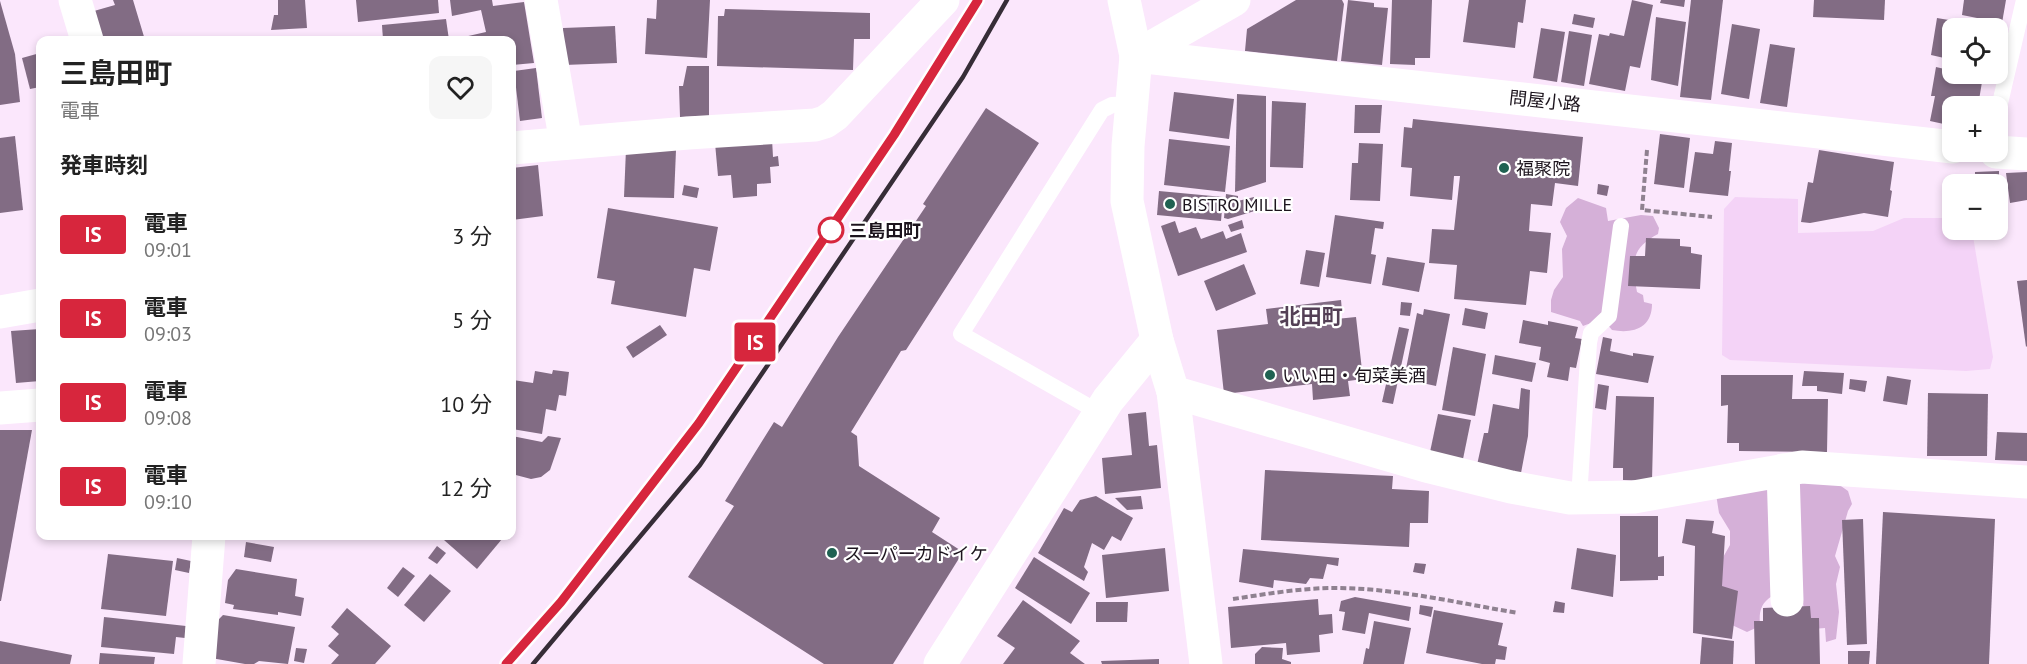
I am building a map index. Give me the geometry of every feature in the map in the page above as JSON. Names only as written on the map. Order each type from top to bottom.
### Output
[{"type":"street","points":[[75,0],[86,36]]},
{"type":"street","points":[[541,0],[566,142]]},
{"type":"street","points":[[516,148],[815,125],[825,122],[835,115],[943,0]]},
{"type":"street","points":[[1124,0],[1136,56],[1128,146],[1127,201],[1157,340],[1173,392],[1206,664]]},
{"type":"street","points":[[1136,56],[1234,0]]},
{"type":"street","name":"問屋小路","points":[[1136,56],[1942,146]]},
{"type":"street","points":[[2008,153],[2027,154]]},
{"type":"street","points":[[0,312],[36,305]]},
{"type":"street","points":[[940,664],[1108,400],[1157,340]]},
{"type":"street","points":[[1173,392],[1426,466],[1511,488],[1579,498],[1634,497],[1802,467],[2027,482]]},
{"type":"street","points":[[0,408],[36,405]]},
{"type":"street","points":[[1783,470],[1786,600]]},
{"type":"street","points":[[199,664],[209,540]]},
{"type":"lane","points":[[2002,96],[2024,0]]},
{"type":"lane","points":[[1100,413],[962,334],[1102,110],[1112,105],[1132,104]]},
{"type":"lane","points":[[1579,498],[1589,343],[1592,333],[1609,316],[1621,226]]},
{"type":"path","points":[[1651,113],[1642,210],[1712,217]]},
{"type":"path","points":[[1199,604],[1291,591],[1333,588],[1383,592],[1518,614]]},
{"type":"shaded area","points":[[1735,197],[1798,199],[1798,233],[1873,231],[1904,218],[1942,218],[1942,240],[1974,240],[1993,357],[1990,369],[1966,371],[1730,360],[1722,355],[1724,209]]},
{"type":"shaded area","points":[[1578,198],[1606,208],[1608,221],[1641,215],[1653,216],[1659,228],[1658,234],[1642,245],[1635,258],[1634,273],[1637,292],[1643,295],[1644,302],[1652,304],[1649,319],[1640,328],[1620,331],[1612,330],[1602,323],[1583,326],[1580,321],[1551,312],[1554,290],[1563,277],[1562,249],[1567,236],[1560,222],[1566,208]]},
{"type":"shaded area","points":[[1831,479],[1848,491],[1852,504],[1835,556],[1840,567],[1836,584],[1839,612],[1836,639],[1826,642],[1825,628],[1812,629],[1805,622],[1803,601],[1772,596],[1761,609],[1760,626],[1747,632],[1719,619],[1713,575],[1730,545],[1730,531],[1719,513],[1716,494]]},
{"type":"building","points":[[113,0],[133,0],[144,36],[101,36],[94,11],[115,5]]},
{"type":"building","points":[[278,0],[305,0],[307,28],[271,30],[274,15],[278,15]]},
{"type":"building","points":[[356,0],[438,0],[439,13],[358,22]]},
{"type":"building","points":[[450,0],[492,0],[493,6],[524,2],[534,63],[516,65],[516,36],[468,36],[486,32],[481,10],[452,16]]},
{"type":"building","points":[[657,0],[710,0],[707,58],[645,54],[647,18],[656,19]]},
{"type":"building","points":[[1296,0],[1342,0],[1344,4],[1337,61],[1245,51],[1247,29]]},
{"type":"building","points":[[1348,0],[1374,3],[1374,7],[1388,8],[1382,65],[1341,61]]},
{"type":"building","points":[[1392,0],[1432,0],[1430,58],[1415,58],[1415,65],[1390,64]]},
{"type":"building","points":[[1469,0],[1526,0],[1523,23],[1518,22],[1515,48],[1463,42]]},
{"type":"building","points":[[1632,0],[1653,5],[1640,68],[1630,66],[1625,91],[1589,84],[1599,34],[1609,36],[1610,33],[1624,36]]},
{"type":"building","points":[[1661,0],[1685,0],[1684,7],[1660,3]]},
{"type":"building","points":[[1691,0],[1723,0],[1711,100],[1680,97]]},
{"type":"building","points":[[1814,0],[1885,0],[1884,20],[1813,17]]},
{"type":"building","points":[[1964,0],[2006,0],[2003,18],[1977,18],[1962,15]]},
{"type":"building","points":[[0,1],[15,54],[20,102],[0,105]]},
{"type":"building","points":[[725,9],[870,13],[870,39],[854,39],[853,70],[717,66],[718,16],[724,16]]},
{"type":"building","points":[[1574,14],[1595,18],[1593,28],[1572,24]]},
{"type":"building","points":[[1656,17],[1686,22],[1678,86],[1651,80]]},
{"type":"building","points":[[1937,18],[1942,19],[1942,58],[1931,55]]},
{"type":"building","points":[[446,19],[448,36],[383,36],[382,25]]},
{"type":"building","points":[[1732,24],[1760,29],[1749,99],[1721,94]]},
{"type":"building","points":[[615,26],[617,63],[564,65],[563,28]]},
{"type":"building","points":[[1541,28],[1565,32],[1557,82],[1533,78]]},
{"type":"building","points":[[1569,31],[1592,35],[1584,86],[1561,82]]},
{"type":"building","points":[[1770,44],[1795,48],[1787,107],[1760,103]]},
{"type":"building","points":[[36,54],[36,88],[30,89],[22,58]]},
{"type":"building","points":[[687,66],[709,66],[709,116],[680,117],[679,86],[683,86]]},
{"type":"building","points":[[1936,67],[1942,68],[1942,84],[1982,84],[1980,96],[1942,96],[1942,124],[1930,121],[1935,96],[1931,96]]},
{"type":"building","points":[[536,68],[542,118],[520,121],[516,71]]},
{"type":"building","points":[[1174,92],[1234,99],[1229,139],[1169,131]]},
{"type":"building","points":[[1237,94],[1266,96],[1266,182],[1235,192]]},
{"type":"building","points":[[1272,101],[1306,103],[1303,168],[1270,167]]},
{"type":"building","points":[[1355,105],[1382,105],[1380,133],[1354,133]]},
{"type":"building","points":[[986,108],[1039,143],[906,350],[901,351],[851,432],[857,436],[859,466],[940,518],[932,532],[963,552],[893,664],[824,664],[688,577],[734,506],[725,501],[774,422],[782,427],[838,337],[926,206],[923,204]]},
{"type":"building","points":[[1413,119],[1583,137],[1578,186],[1555,183],[1552,206],[1531,204],[1529,231],[1551,233],[1547,273],[1530,271],[1526,305],[1454,299],[1457,265],[1429,263],[1432,229],[1454,230],[1460,176],[1454,176],[1452,200],[1410,196],[1412,168],[1401,167],[1404,127],[1412,128]]},
{"type":"building","points":[[1660,134],[1690,138],[1684,188],[1654,184]]},
{"type":"building","points":[[15,136],[23,210],[0,213],[0,138]]},
{"type":"building","points":[[772,139],[773,157],[778,156],[779,166],[770,167],[771,183],[757,184],[757,196],[733,198],[731,175],[718,176],[715,143]]},
{"type":"building","points":[[1169,139],[1230,146],[1225,192],[1164,185]]},
{"type":"building","points":[[1715,141],[1732,143],[1728,196],[1689,192],[1695,152],[1713,154]]},
{"type":"building","points":[[1359,143],[1383,144],[1380,201],[1350,200],[1352,163],[1358,163]]},
{"type":"building","points":[[626,149],[676,150],[674,198],[624,197]]},
{"type":"building","points":[[1819,150],[1894,162],[1888,217],[1864,213],[1810,223],[1801,222],[1808,182],[1813,183]]},
{"type":"building","points":[[538,165],[543,216],[516,219],[516,168]]},
{"type":"building","points":[[1999,171],[1999,174],[1975,174],[1975,172]]},
{"type":"building","points":[[2027,172],[2027,200],[2010,203],[2008,174],[2006,173]]},
{"type":"building","points":[[1598,184],[1609,186],[1607,196],[1597,194]]},
{"type":"building","points":[[684,185],[699,188],[697,198],[682,195]]},
{"type":"building","points":[[1159,191],[1223,197],[1221,221],[1157,215]]},
{"type":"building","points":[[1226,194],[1238,196],[1238,201],[1254,197],[1258,210],[1228,219],[1224,218]]},
{"type":"building","points":[[608,208],[718,227],[710,271],[694,268],[686,317],[611,304],[615,281],[597,278]]},
{"type":"building","points":[[1335,215],[1384,222],[1383,229],[1375,228],[1371,254],[1376,255],[1371,284],[1326,277]]},
{"type":"building","points":[[1242,220],[1244,228],[1231,232],[1228,225]]},
{"type":"building","points":[[1175,221],[1179,233],[1196,227],[1201,239],[1223,231],[1226,239],[1241,233],[1247,252],[1178,276],[1161,226]]},
{"type":"building","points":[[1646,238],[1680,239],[1680,246],[1691,247],[1691,253],[1702,255],[1700,289],[1628,286],[1630,256],[1645,256]]},
{"type":"building","points":[[1306,250],[1325,253],[1319,287],[1300,284]]},
{"type":"building","points":[[1387,257],[1425,263],[1419,292],[1382,285]]},
{"type":"building","points":[[1244,264],[1256,294],[1216,311],[1204,281]]},
{"type":"building","points":[[2027,280],[2027,346],[2026,347],[2017,281]]},
{"type":"building","points":[[1341,300],[1342,311],[1325,313],[1326,320],[1356,317],[1363,379],[1348,381],[1350,396],[1313,400],[1312,384],[1224,394],[1217,330],[1268,324],[1266,309]]},
{"type":"building","points":[[1401,302],[1412,303],[1410,316],[1400,315]]},
{"type":"building","points":[[1465,308],[1488,313],[1485,329],[1462,325]]},
{"type":"building","points":[[1424,309],[1450,314],[1436,386],[1404,379],[1417,313],[1423,315]]},
{"type":"building","points":[[1523,320],[1548,325],[1548,321],[1578,327],[1575,338],[1582,339],[1576,368],[1570,367],[1568,381],[1547,377],[1550,363],[1539,360],[1541,347],[1519,343]]},
{"type":"building","points":[[660,325],[667,335],[633,358],[626,347]]},
{"type":"building","points":[[1399,327],[1409,329],[1393,404],[1382,402]]},
{"type":"building","points":[[36,329],[36,381],[16,383],[11,331]]},
{"type":"building","points":[[1603,337],[1612,339],[1610,351],[1633,356],[1633,353],[1654,356],[1648,383],[1596,374]]},
{"type":"building","points":[[1453,347],[1486,354],[1475,416],[1442,410]]},
{"type":"building","points":[[1495,355],[1536,363],[1532,382],[1492,374]]},
{"type":"building","points":[[553,370],[569,372],[566,396],[559,395],[556,411],[546,409],[542,434],[516,430],[516,380],[533,383],[535,371],[552,374]]},
{"type":"building","points":[[1804,371],[1844,373],[1842,394],[1817,391],[1817,386],[1802,386]]},
{"type":"building","points":[[1721,375],[1793,375],[1792,399],[1828,399],[1827,452],[1739,451],[1739,443],[1727,443],[1728,405],[1721,406]]},
{"type":"building","points":[[1887,376],[1911,380],[1907,405],[1883,401]]},
{"type":"building","points":[[1850,379],[1867,381],[1865,392],[1849,389]]},
{"type":"building","points":[[1598,384],[1609,386],[1606,410],[1595,408]]},
{"type":"building","points":[[1521,388],[1530,390],[1528,436],[1521,473],[1477,465],[1484,433],[1488,433],[1493,404],[1519,409]]},
{"type":"building","points":[[1928,393],[1988,394],[1987,456],[1927,456]]},
{"type":"building","points":[[1616,396],[1654,397],[1652,481],[1623,480],[1623,468],[1613,468]]},
{"type":"building","points":[[1146,412],[1149,446],[1157,445],[1161,488],[1105,494],[1102,458],[1132,455],[1128,414]]},
{"type":"building","points":[[1438,414],[1471,420],[1463,459],[1430,452]]},
{"type":"building","points":[[0,430],[32,430],[1,601],[0,601]]},
{"type":"building","points":[[1997,432],[2027,433],[2027,461],[1995,460]]},
{"type":"building","points":[[548,436],[561,438],[550,470],[541,477],[531,479],[516,475],[516,437],[542,442]]},
{"type":"building","points":[[1265,470],[1393,476],[1392,489],[1429,491],[1428,523],[1410,523],[1409,547],[1261,540]]},
{"type":"building","points":[[1096,496],[1133,518],[1121,541],[1112,536],[1104,550],[1092,543],[1084,567],[1088,572],[1084,581],[1038,553],[1064,508],[1072,512],[1080,500]]},
{"type":"building","points":[[1141,496],[1143,509],[1127,510],[1115,498]]},
{"type":"building","points":[[1883,512],[1995,519],[1989,664],[1876,664]]},
{"type":"building","points":[[1620,516],[1658,516],[1658,557],[1664,556],[1664,576],[1658,576],[1658,580],[1620,581]]},
{"type":"building","points":[[1686,519],[1714,521],[1712,533],[1725,536],[1722,586],[1738,591],[1732,639],[1693,633],[1695,546],[1682,543]]},
{"type":"building","points":[[1863,519],[1867,644],[1847,645],[1842,520]]},
{"type":"building","points":[[444,540],[501,540],[477,569]]},
{"type":"building","points":[[246,542],[274,547],[271,562],[244,557]]},
{"type":"building","points":[[437,546],[446,553],[437,564],[428,558]]},
{"type":"building","points":[[1165,548],[1169,591],[1106,598],[1102,555]]},
{"type":"building","points":[[1577,548],[1616,555],[1613,597],[1571,589]]},
{"type":"building","points":[[1243,549],[1339,558],[1338,566],[1327,564],[1323,579],[1310,578],[1306,584],[1274,580],[1273,588],[1239,582]]},
{"type":"building","points":[[108,554],[173,561],[166,616],[101,609]]},
{"type":"building","points":[[1034,557],[1090,593],[1071,624],[1015,588]]},
{"type":"building","points":[[177,558],[191,561],[189,573],[175,570]]},
{"type":"building","points":[[1415,563],[1426,564],[1424,574],[1413,572]]},
{"type":"building","points":[[403,567],[415,576],[398,597],[387,588]]},
{"type":"building","points":[[236,569],[297,579],[295,596],[304,598],[301,616],[233,609],[234,605],[225,603],[228,580]]},
{"type":"building","points":[[430,574],[451,591],[424,622],[404,605]]},
{"type":"building","points":[[1355,597],[1411,607],[1409,621],[1369,613],[1365,634],[1342,630],[1345,612],[1339,611],[1341,601]]},
{"type":"building","points":[[1318,599],[1319,615],[1332,614],[1333,633],[1319,635],[1320,652],[1287,655],[1286,643],[1231,648],[1228,607]]},
{"type":"building","points":[[1023,600],[1080,641],[1070,653],[1085,664],[1003,664],[1015,648],[997,636]]},
{"type":"building","points":[[1555,601],[1565,603],[1564,613],[1553,612]]},
{"type":"building","points":[[1096,602],[1128,602],[1127,622],[1096,622]]},
{"type":"building","points":[[1420,605],[1433,607],[1431,617],[1419,614]]},
{"type":"building","points":[[1810,606],[1811,618],[1819,618],[1820,664],[1755,664],[1754,621],[1763,621],[1763,608]]},
{"type":"building","points":[[347,608],[391,646],[375,664],[331,664],[339,655],[328,646],[339,634],[331,627]]},
{"type":"building","points":[[1434,610],[1503,623],[1498,645],[1507,647],[1505,660],[1496,659],[1495,664],[1482,664],[1426,653]]},
{"type":"building","points":[[223,615],[295,627],[288,664],[259,661],[254,664],[245,664],[211,658],[218,620]]},
{"type":"building","points":[[104,617],[186,626],[185,638],[176,637],[174,654],[101,647]]},
{"type":"building","points":[[1374,621],[1411,628],[1404,664],[1363,664],[1366,648],[1369,649]]},
{"type":"building","points":[[1702,637],[1734,641],[1733,664],[1700,664]]},
{"type":"building","points":[[0,641],[72,655],[70,664],[0,664]]},
{"type":"building","points":[[1262,647],[1283,648],[1282,659],[1291,664],[1255,664],[1255,654]]},
{"type":"building","points":[[296,648],[307,649],[304,663],[294,661]]},
{"type":"building","points":[[1848,651],[1870,651],[1869,664],[1848,664]]},
{"type":"building","points":[[100,653],[155,657],[154,664],[99,664]]},
{"type":"building","points":[[1159,659],[1159,664],[1102,664],[1101,661]]},
{"type":"railway","points":[[506,664],[562,602],[699,423],[831,231],[919,97],[978,0]]},
{"type":"railway","points":[[533,664],[700,465],[963,77],[1007,0]]},
{"type":"train","name":"IS","points":[[506,664],[561,602],[699,423],[831,231],[919,97],[978,0]]},
{"type":"place","name":"福聚院","points":[[1504,168]]},
{"type":"place","name":"BISTRO MILLE","points":[[1170,204]]},
{"type":"place","name":"三島田町","points":[[831,230]]},
{"type":"place","name":"いい田・旬菜美酒","points":[[1270,375]]},
{"type":"place","name":"スーパーカドイケ","points":[[832,553]]},
{"type":"district","name":"北田町","points":[[1311,316]]}]
